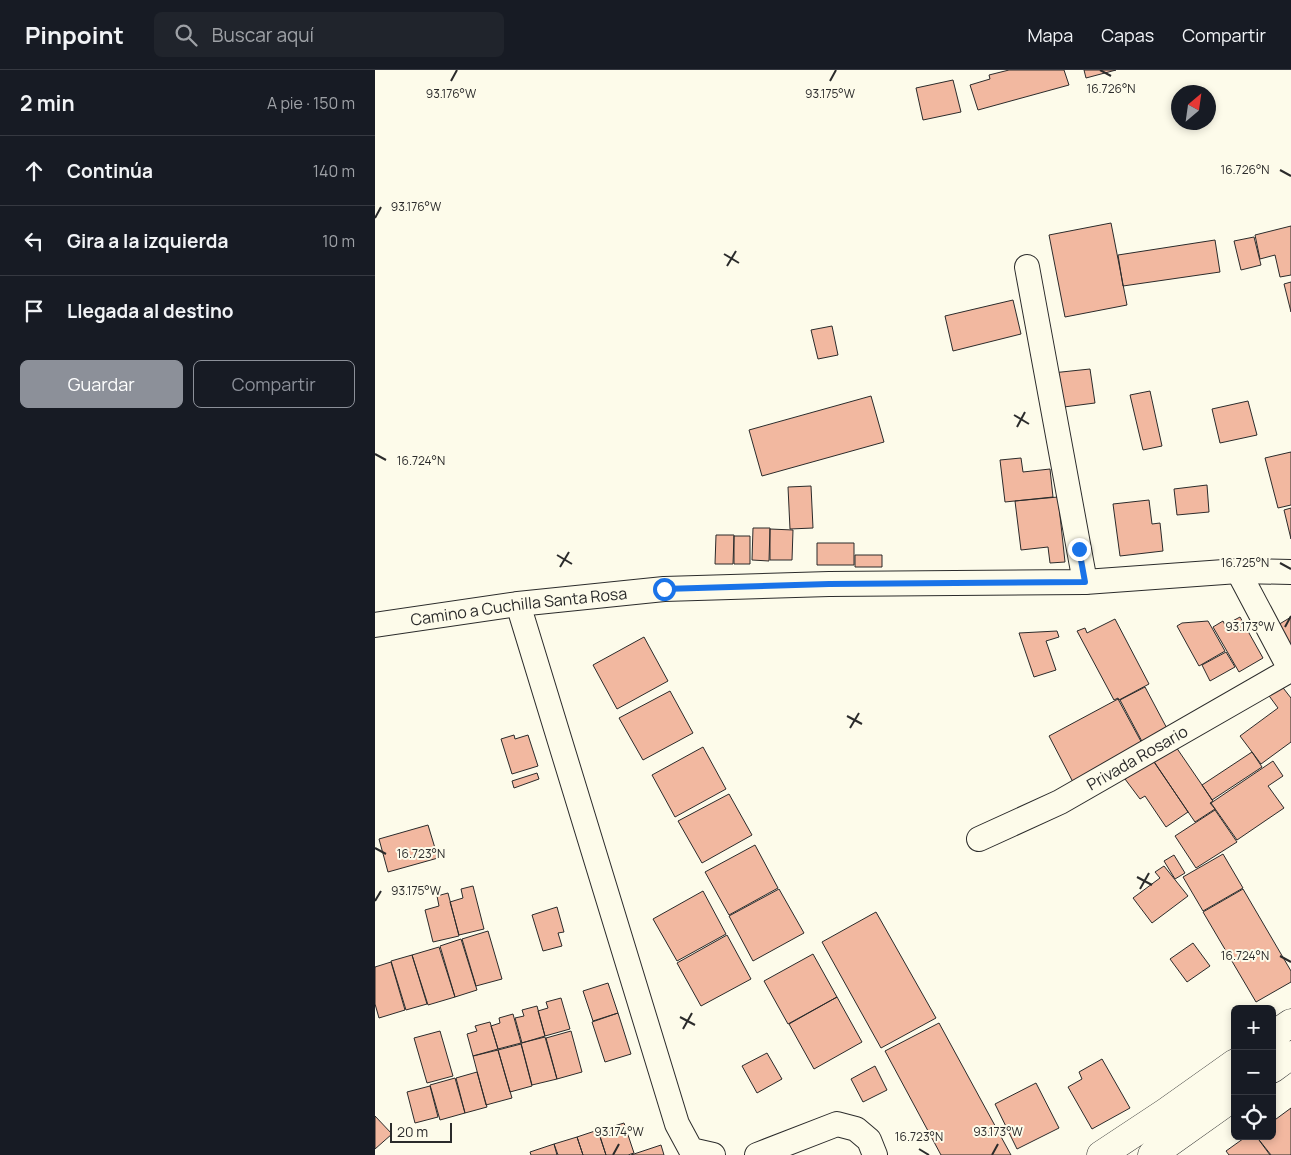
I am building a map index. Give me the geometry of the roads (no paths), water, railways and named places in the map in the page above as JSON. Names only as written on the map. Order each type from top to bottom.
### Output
[{"type":"main road","points":[[1276,1033],[1291,1023]]},
{"type":"main road","points":[[1276,1066],[1291,1055]]},
{"type":"main road","points":[[1101,1155],[1231,1066]]},
{"type":"main road","points":[[1152,1155],[1231,1099]]},
{"type":"street","points":[[1027,267],[1085,582]]},
{"type":"street","points":[[1238,571],[1291,671]]},
{"type":"street","name":"Camino a Cuchilla Santa Rosa","points":[[375,625],[518,604],[664,589],[829,584],[1085,582],[1238,571],[1291,572]]},
{"type":"street","points":[[518,604],[677,1124],[691,1150],[713,1155]]},
{"type":"street","name":"Privada Rosario","points":[[979,839],[1060,802],[1291,671]]},
{"type":"street","points":[[757,1155],[837,1124],[855,1129],[869,1140],[875,1155]]}]
